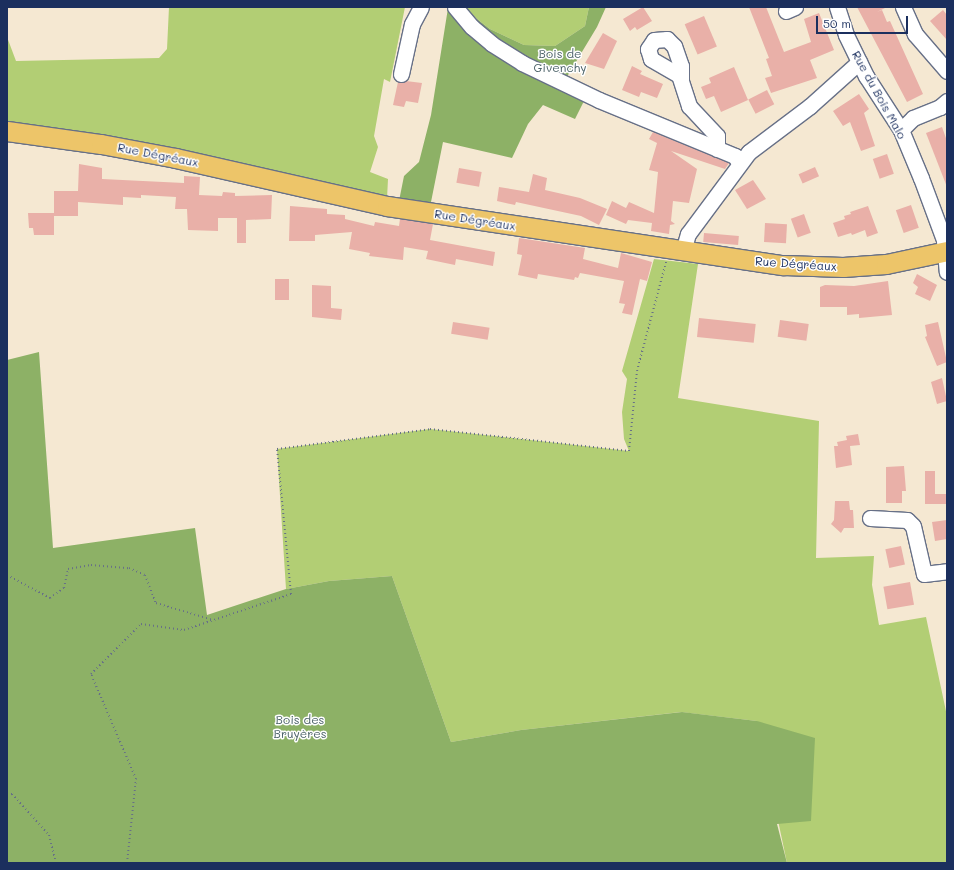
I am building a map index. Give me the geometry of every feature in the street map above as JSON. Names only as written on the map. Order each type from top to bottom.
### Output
[{"type":"main road","name":"Rue Dégréaux","points":[[7,131],[100,144],[176,158],[387,206],[784,265],[836,267],[886,264],[946,251]]},
{"type":"street","points":[[400,74],[412,24],[421,7]]},
{"type":"street","points":[[455,7],[492,44],[522,63],[599,100],[735,156],[739,163]]},
{"type":"street","name":"Rue du Bois Malo","points":[[837,7],[846,35],[859,62],[901,130],[944,240],[947,272]]},
{"type":"street","points":[[903,7],[915,34],[947,71]]},
{"type":"street","points":[[676,250],[739,163],[756,146],[824,94],[859,62]]},
{"type":"street","points":[[681,79],[689,106],[718,136],[717,149]]},
{"type":"street","points":[[901,130],[913,118],[940,107],[947,101]]},
{"type":"street","points":[[870,518],[907,520],[913,526],[924,574],[947,571]]},
{"type":"path","points":[[127,863],[136,779],[91,674],[141,624],[184,630],[291,594],[277,449],[430,429],[629,451],[637,371],[676,250]]},
{"type":"path","points":[[7,575],[50,598],[64,588],[68,569],[91,564],[129,568],[145,575],[156,603],[213,620]]},
{"type":"path","points":[[7,794],[12,794],[49,835],[56,863]]},
{"type":"green space","points":[[169,7],[405,7],[390,82],[384,79],[374,136],[378,147],[370,172],[388,179],[387,199],[38,126],[7,122],[7,37],[16,61],[159,58],[167,49]]},
{"type":"green space","points":[[462,7],[589,7],[585,26],[555,46],[524,45],[490,29]]},
{"type":"green space","name":"Bois de Givenchy","points":[[589,7],[606,7],[597,27],[565,80],[585,99],[575,119],[543,105],[528,124],[512,158],[443,142],[430,207],[399,201],[404,176],[419,162],[431,115],[448,8],[463,8],[490,29],[524,45],[555,46],[585,26]]},
{"type":"green space","points":[[654,259],[698,264],[678,398],[819,421],[816,558],[874,556],[872,585],[879,625],[926,617],[947,716],[947,863],[787,863],[757,721],[681,712],[521,730],[451,742],[392,576],[329,581],[286,589],[277,449],[430,429],[629,451],[624,439],[622,412],[627,379],[622,371]]},
{"type":"green space","name":"Bois des Bruyères","points":[[39,352],[53,548],[195,528],[207,615],[286,589],[329,581],[392,576],[451,742],[521,730],[682,712],[757,721],[815,738],[811,821],[777,824],[787,863],[7,863],[7,360]]},
{"type":"building","points":[[643,7],[652,21],[637,30],[635,27],[630,31],[623,19]]},
{"type":"building","points":[[749,7],[766,7],[784,52],[811,42],[804,19],[819,13],[834,50],[810,60],[817,78],[771,93],[765,78],[772,76],[766,59],[769,58]]},
{"type":"building","points":[[857,7],[887,7],[877,12],[882,10],[887,22],[890,21],[923,94],[907,102]]},
{"type":"building","points":[[943,10],[947,15],[947,40],[930,21]]},
{"type":"building","points":[[704,16],[717,46],[698,55],[685,24]]},
{"type":"building","points":[[603,33],[617,41],[604,69],[585,63]]},
{"type":"building","points":[[632,66],[642,71],[640,74],[663,84],[657,98],[641,92],[639,97],[622,90]]},
{"type":"building","points":[[734,67],[748,100],[721,112],[714,96],[706,99],[701,87],[711,83],[709,78]]},
{"type":"building","points":[[406,81],[422,83],[418,103],[406,101],[404,107],[393,105],[398,82]]},
{"type":"building","points":[[767,90],[774,104],[756,114],[748,100]]},
{"type":"building","points":[[859,94],[869,109],[864,113],[875,146],[861,151],[850,122],[843,126],[833,111]]},
{"type":"building","points":[[942,127],[947,141],[947,187],[926,133]]},
{"type":"building","points":[[653,132],[729,163],[725,169],[671,151],[697,169],[689,203],[673,201],[671,221],[675,224],[670,225],[669,234],[651,231],[652,223],[628,220],[626,224],[606,215],[612,201],[626,208],[629,202],[654,213],[658,172],[649,170],[657,143],[649,139]]},
{"type":"building","points":[[887,154],[894,174],[880,179],[873,159]]},
{"type":"building","points":[[79,164],[102,168],[102,179],[184,183],[184,176],[200,177],[199,195],[222,196],[223,192],[235,193],[235,196],[272,195],[271,219],[246,220],[246,243],[237,243],[237,218],[218,218],[218,231],[188,230],[187,209],[175,209],[176,197],[141,195],[141,198],[123,197],[123,205],[78,202],[78,216],[54,216],[54,235],[34,235],[33,228],[29,228],[28,213],[54,213],[54,191],[78,191]]},
{"type":"building","points":[[815,167],[819,176],[803,183],[799,174]]},
{"type":"building","points":[[459,168],[482,172],[479,187],[456,183]]},
{"type":"building","points":[[533,174],[547,178],[545,190],[580,198],[607,209],[599,225],[581,216],[516,202],[515,205],[497,201],[499,187],[529,192]]},
{"type":"building","points":[[753,180],[766,199],[747,209],[735,190]]},
{"type":"building","points":[[911,205],[919,228],[904,233],[896,210]]},
{"type":"building","points":[[290,206],[327,209],[327,214],[345,215],[345,219],[374,226],[375,222],[399,226],[400,219],[433,224],[430,240],[495,252],[493,266],[456,259],[455,265],[426,259],[428,251],[404,247],[403,260],[369,256],[370,253],[349,249],[352,232],[315,235],[315,241],[289,241]]},
{"type":"building","points":[[868,206],[878,233],[867,237],[865,230],[852,235],[851,233],[838,237],[833,223],[845,219],[844,216],[851,214],[850,212]]},
{"type":"building","points":[[804,214],[811,233],[798,238],[791,219]]},
{"type":"building","points":[[765,223],[787,224],[786,243],[764,242]]},
{"type":"building","points":[[704,233],[739,236],[738,245],[703,242]]},
{"type":"building","points":[[519,238],[585,248],[583,259],[618,268],[621,253],[652,262],[647,281],[640,279],[632,315],[622,313],[625,304],[619,303],[624,281],[580,273],[578,278],[575,277],[574,280],[538,274],[537,279],[518,275],[522,255],[517,254]]},
{"type":"building","points":[[917,274],[937,285],[930,301],[915,294],[918,287],[913,283]]},
{"type":"building","points":[[275,279],[289,279],[289,300],[275,300]]},
{"type":"building","points":[[888,281],[892,315],[859,318],[859,314],[847,315],[847,307],[820,307],[820,287],[825,285],[854,286]]},
{"type":"building","points":[[312,285],[331,286],[331,308],[342,309],[341,320],[312,317]]},
{"type":"building","points":[[699,318],[756,324],[754,343],[697,337]]},
{"type":"building","points":[[780,320],[809,324],[806,341],[778,337]]},
{"type":"building","points":[[453,322],[490,328],[488,340],[451,334]]},
{"type":"building","points":[[938,322],[947,362],[937,366],[925,337],[927,336],[925,325]]},
{"type":"building","points":[[942,378],[947,401],[937,404],[931,382]]},
{"type":"building","points":[[858,434],[860,445],[850,446],[852,465],[836,468],[834,446],[838,446],[837,442],[847,440],[846,436]]},
{"type":"building","points":[[904,466],[906,491],[902,491],[902,503],[886,503],[886,467]]},
{"type":"building","points":[[925,471],[935,471],[935,494],[947,494],[947,504],[925,504]]},
{"type":"building","points":[[835,501],[849,501],[850,510],[853,510],[854,528],[844,528],[841,533],[831,524],[834,520]]},
{"type":"building","points":[[947,520],[947,539],[935,541],[932,522]]},
{"type":"building","points":[[901,546],[905,565],[889,568],[885,549]]},
{"type":"building","points":[[910,582],[914,605],[887,609],[883,587]]}]
